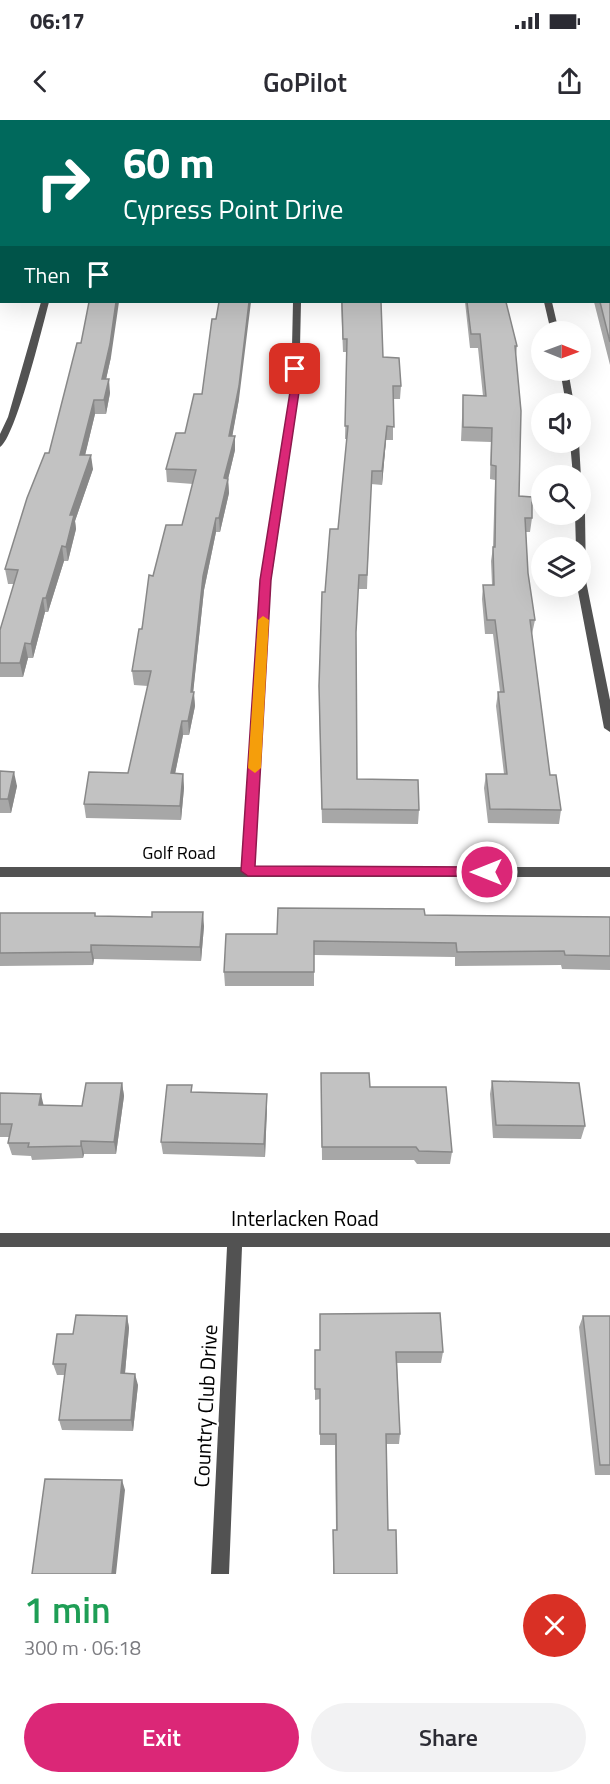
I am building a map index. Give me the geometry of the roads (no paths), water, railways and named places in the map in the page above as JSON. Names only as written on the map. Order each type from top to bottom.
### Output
[{"type":"street","points":[[0,444],[12,417],[45,303]]},
{"type":"street","points":[[248,871],[266,580],[294,392],[297,303]]},
{"type":"street","points":[[548,303],[552,321]]},
{"type":"street","points":[[580,525],[581,581],[610,728]]},
{"type":"street","name":"Golf Road","points":[[0,872],[610,872]]},
{"type":"street","name":"Interlacken Road","points":[[0,1240],[610,1240]]},
{"type":"street","name":"Country Club Drive","points":[[220,1574],[235,1240]]}]
